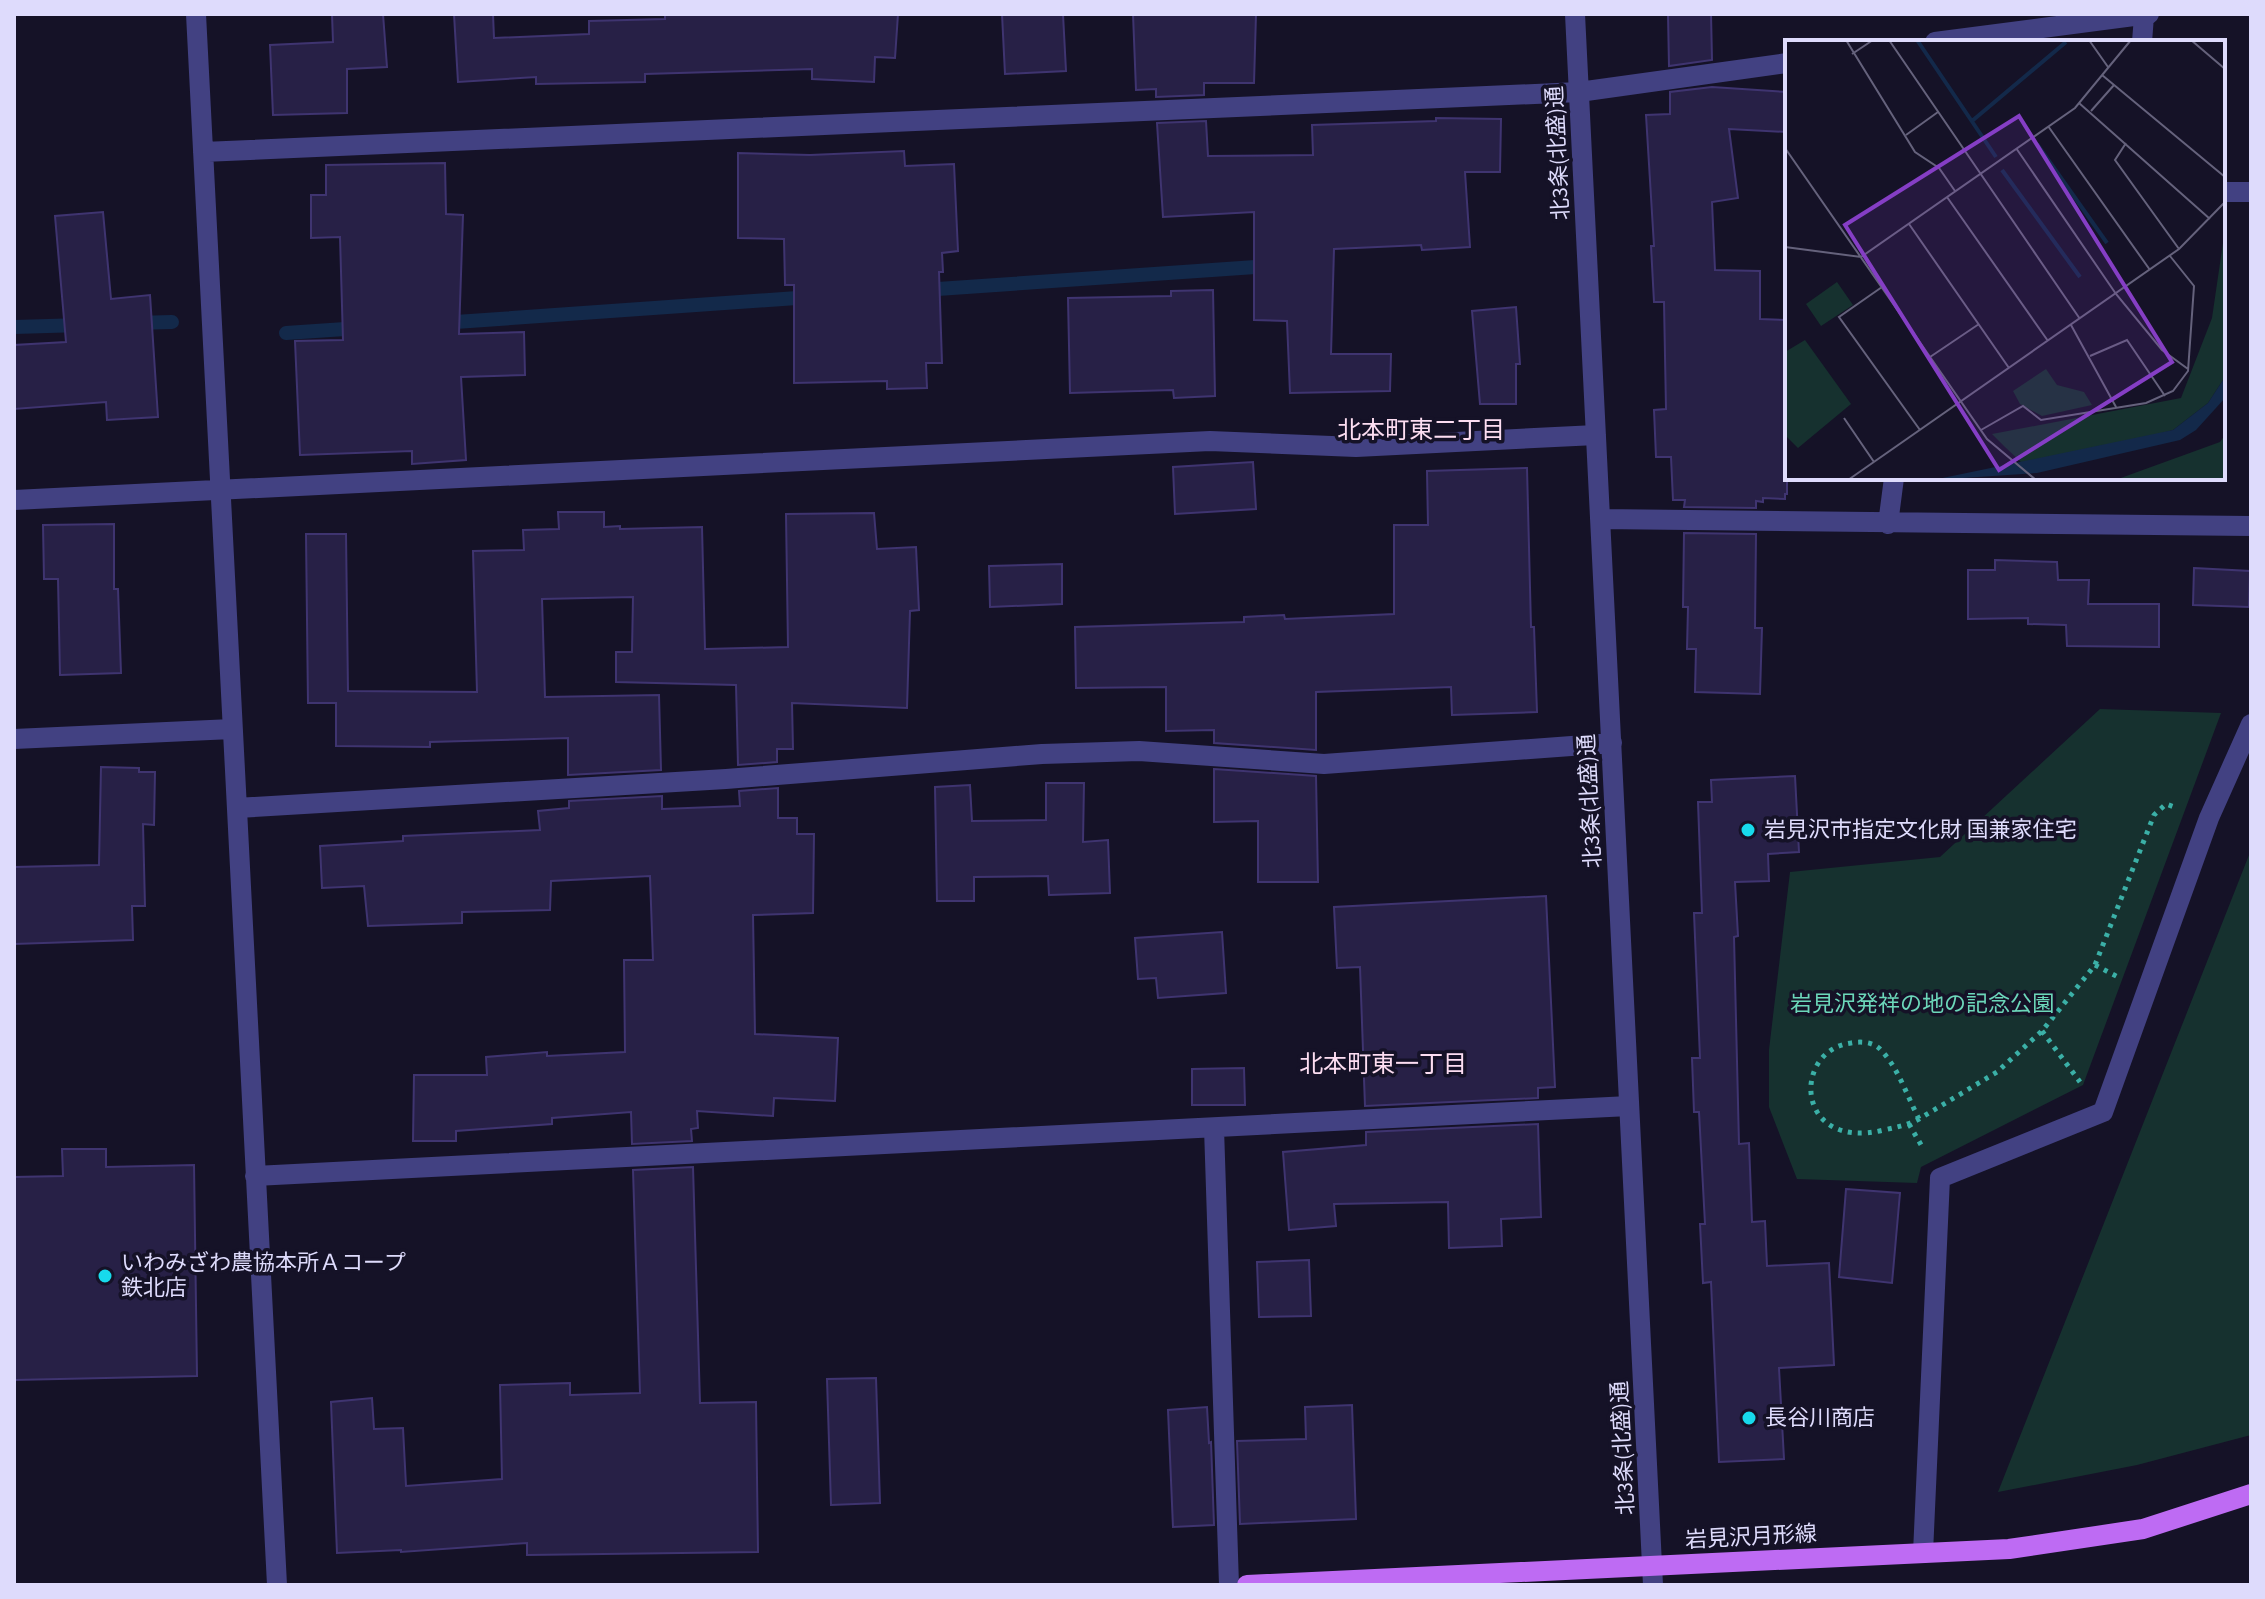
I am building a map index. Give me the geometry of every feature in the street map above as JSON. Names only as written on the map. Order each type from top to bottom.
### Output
[{"type":"main road","name":"岩見沢月形線","points":[[1247,1585],[1653,1575],[2009,1549],[2143,1529],[2251,1494]]},
{"type":"street","points":[[196,14],[277,1585]]},
{"type":"street","name":"北3条(北盛)通","points":[[1575,14],[1653,1575]]},
{"type":"street","points":[[1951,40],[2146,15],[2142,40]]},
{"type":"street","points":[[203,152],[1579,92],[1785,63]]},
{"type":"street","points":[[2225,192],[2251,192]]},
{"type":"street","points":[[14,500],[1194,442],[1356,447],[1596,435]]},
{"type":"street","points":[[1888,524],[1894,480]]},
{"type":"street","points":[[1600,519],[2251,526]]},
{"type":"street","points":[[1923,1553],[1940,1178],[2103,1112],[2209,818],[2251,724]]},
{"type":"street","points":[[14,739],[232,729]]},
{"type":"street","points":[[237,808],[726,779],[1042,754],[1139,751],[1324,764],[1612,743]]},
{"type":"street","points":[[255,1176],[1629,1106]]},
{"type":"street","points":[[1214,1128],[1229,1585]]},
{"type":"path","points":[[1919,1119],[1896,1071],[1877,1046],[1863,1042],[1833,1048],[1821,1059],[1814,1072],[1811,1087],[1813,1102],[1820,1116],[1831,1127],[1860,1135],[1909,1124],[1919,1119],[1997,1072],[2042,1031],[2095,965],[2154,815],[2166,804],[2209,818]]},
{"type":"path","points":[[2042,1031],[2103,1112]]},
{"type":"green space","name":"岩見沢発祥の地の記念公園","points":[[2100,709],[2221,713],[2083,1085],[1921,1167],[1917,1183],[1797,1179],[1769,1107],[1769,1050],[1790,872],[1940,857]]},
{"type":"green space","points":[[2251,850],[2251,1435],[2137,1465],[1998,1492]]},
{"type":"building","points":[[332,14],[383,14],[387,67],[347,69],[347,113],[273,115],[270,45],[333,42]]},
{"type":"building","points":[[454,14],[493,14],[494,38],[589,34],[589,21],[665,19],[665,14],[898,14],[895,58],[875,57],[874,82],[812,79],[812,69],[645,74],[645,82],[536,84],[536,77],[458,82]]},
{"type":"building","points":[[1002,14],[1063,14],[1066,71],[1005,74]]},
{"type":"building","points":[[1133,14],[1256,14],[1254,83],[1204,83],[1204,95],[1156,97],[1156,89],[1136,90]]},
{"type":"building","points":[[1668,14],[1711,14],[1712,60],[1669,66]]},
{"type":"building","points":[[1712,87],[1785,92],[1785,132],[1729,129],[1738,198],[1712,202],[1715,270],[1760,271],[1760,319],[1785,320],[1787,494],[1785,499],[1763,498],[1763,502],[1756,501],[1756,508],[1684,507],[1685,500],[1673,500],[1671,457],[1656,457],[1654,410],[1666,409],[1664,302],[1654,302],[1646,115],[1670,114],[1670,92]]},
{"type":"building","points":[[1436,118],[1501,119],[1500,172],[1465,172],[1470,247],[1422,250],[1421,245],[1334,249],[1331,354],[1391,354],[1390,391],[1290,393],[1287,321],[1254,320],[1254,212],[1163,217],[1157,123],[1206,121],[1208,156],[1313,155],[1312,125],[1436,121]]},
{"type":"building","points":[[904,151],[905,166],[954,164],[958,251],[942,253],[943,272],[939,272],[942,363],[926,363],[927,388],[887,389],[887,381],[794,383],[794,285],[785,285],[784,239],[738,238],[738,153],[810,155]]},
{"type":"building","points":[[445,163],[446,214],[463,215],[459,334],[524,332],[525,375],[461,377],[466,460],[412,464],[412,451],[300,455],[295,341],[343,340],[340,237],[311,238],[311,195],[326,195],[326,165]]},
{"type":"building","points":[[103,212],[111,299],[150,295],[158,417],[107,420],[106,402],[14,409],[14,345],[66,342],[55,216]]},
{"type":"building","points":[[1213,290],[1215,396],[1174,398],[1173,390],[1070,393],[1068,298],[1171,296],[1171,291]]},
{"type":"building","points":[[1516,307],[1520,364],[1516,364],[1516,404],[1480,404],[1472,311]]},
{"type":"building","points":[[1253,462],[1256,509],[1175,514],[1173,467]]},
{"type":"building","points":[[1527,468],[1531,627],[1534,627],[1537,712],[1452,715],[1451,687],[1316,692],[1316,750],[1214,743],[1214,730],[1166,731],[1166,687],[1076,688],[1075,627],[1244,622],[1244,617],[1284,615],[1285,619],[1394,614],[1394,525],[1428,525],[1427,471]]},
{"type":"building","points":[[558,512],[604,512],[604,527],[620,526],[620,529],[702,527],[705,649],[788,647],[786,514],[874,513],[877,549],[916,547],[919,610],[910,611],[907,708],[792,703],[793,749],[777,749],[777,762],[738,765],[736,685],[616,682],[616,652],[632,652],[633,597],[542,599],[545,697],[659,695],[661,770],[568,775],[568,738],[430,742],[430,747],[336,746],[336,703],[308,703],[306,534],[346,534],[348,691],[477,692],[473,551],[524,550],[523,530],[559,529]]},
{"type":"building","points":[[114,524],[114,589],[118,589],[121,673],[60,675],[58,579],[44,579],[43,525]]},
{"type":"building","points":[[1684,533],[1756,534],[1755,628],[1762,628],[1760,694],[1695,692],[1696,649],[1687,649],[1688,607],[1683,607]]},
{"type":"building","points":[[1995,560],[2057,562],[2058,580],[2089,580],[2088,604],[2159,604],[2159,647],[2067,646],[2066,625],[2028,624],[2028,618],[1968,619],[1968,570],[1995,570]]},
{"type":"building","points":[[1062,564],[1062,604],[990,607],[989,566]]},
{"type":"building","points":[[2194,568],[2250,571],[2249,607],[2193,605]]},
{"type":"building","points":[[101,767],[139,768],[139,772],[155,772],[154,825],[143,824],[145,906],[132,906],[133,940],[14,944],[14,867],[99,865]]},
{"type":"building","points":[[1214,769],[1316,776],[1318,882],[1258,882],[1258,821],[1214,822]]},
{"type":"building","points":[[1795,776],[1799,852],[1768,854],[1769,881],[1735,882],[1739,1144],[1749,1143],[1752,1222],[1765,1221],[1767,1266],[1829,1263],[1834,1365],[1779,1368],[1784,1459],[1719,1462],[1711,1282],[1703,1283],[1700,1224],[1705,1224],[1699,1112],[1694,1112],[1692,1058],[1700,1058],[1694,913],[1702,913],[1698,802],[1712,802],[1711,780]]},
{"type":"building","points":[[1046,783],[1084,783],[1083,842],[1108,840],[1110,893],[1049,895],[1048,876],[974,877],[974,901],[937,901],[935,787],[970,785],[972,821],[1046,820]]},
{"type":"building","points":[[778,788],[778,818],[797,818],[797,834],[814,834],[813,913],[753,915],[755,1034],[838,1038],[835,1101],[774,1098],[773,1116],[697,1111],[698,1128],[691,1129],[692,1141],[632,1144],[631,1112],[552,1118],[552,1124],[456,1131],[456,1141],[413,1141],[414,1075],[487,1075],[486,1057],[547,1052],[547,1056],[625,1052],[624,960],[653,960],[650,876],[551,881],[550,910],[462,912],[462,923],[368,926],[364,886],[322,888],[320,846],[403,841],[403,836],[540,830],[538,811],[569,808],[569,801],[662,796],[662,809],[740,806],[739,791]]},
{"type":"building","points":[[1546,896],[1555,1087],[1538,1088],[1538,1098],[1365,1106],[1360,967],[1337,968],[1334,907]]},
{"type":"building","points":[[1222,932],[1226,993],[1158,998],[1156,978],[1138,979],[1135,938]]},
{"type":"building","points":[[1244,1068],[1245,1105],[1192,1105],[1192,1069]]},
{"type":"building","points":[[1538,1124],[1541,1217],[1501,1219],[1502,1246],[1449,1248],[1448,1202],[1334,1204],[1336,1226],[1289,1230],[1283,1152],[1366,1145],[1366,1132]]},
{"type":"building","name":"いわみざわ農協本所Ａコープ 鉄北店","points":[[62,1149],[106,1149],[106,1167],[194,1165],[197,1376],[14,1380],[14,1177],[63,1176]]},
{"type":"building","points":[[693,1167],[700,1403],[756,1402],[758,1552],[527,1555],[527,1543],[337,1553],[331,1402],[372,1398],[374,1429],[403,1428],[406,1486],[502,1479],[500,1385],[570,1383],[570,1395],[640,1393],[633,1170]]},
{"type":"building","points":[[1846,1189],[1900,1193],[1892,1283],[1839,1277]]},
{"type":"building","points":[[1309,1260],[1311,1316],[1259,1317],[1257,1262]]},
{"type":"building","points":[[876,1378],[880,1503],[831,1505],[827,1379]]},
{"type":"building","points":[[1352,1405],[1356,1519],[1240,1524],[1237,1441],[1306,1439],[1305,1407]]},
{"type":"building","points":[[1207,1407],[1214,1525],[1173,1527],[1168,1410]]},
{"type":"waterway","points":[[923,290],[1270,266]]},
{"type":"waterway","points":[[441,323],[811,297]]},
{"type":"waterway","points":[[134,323],[172,322]]},
{"type":"waterway","points":[[14,327],[82,325]]},
{"type":"waterway","points":[[286,333],[360,328]]},
{"type":"place","name":"岩見沢市指定文化財 国兼家住宅","points":[[1748,830]]},
{"type":"place","name":"いわみざわ農協本所Ａコープ 鉄北店","points":[[105,1276]]},
{"type":"place","name":"長谷川商店","points":[[1749,1418]]},
{"type":"district","name":"北本町東二丁目","points":[[1421,430]]},
{"type":"district","name":"北本町東一丁目","points":[[1383,1064]]}]
